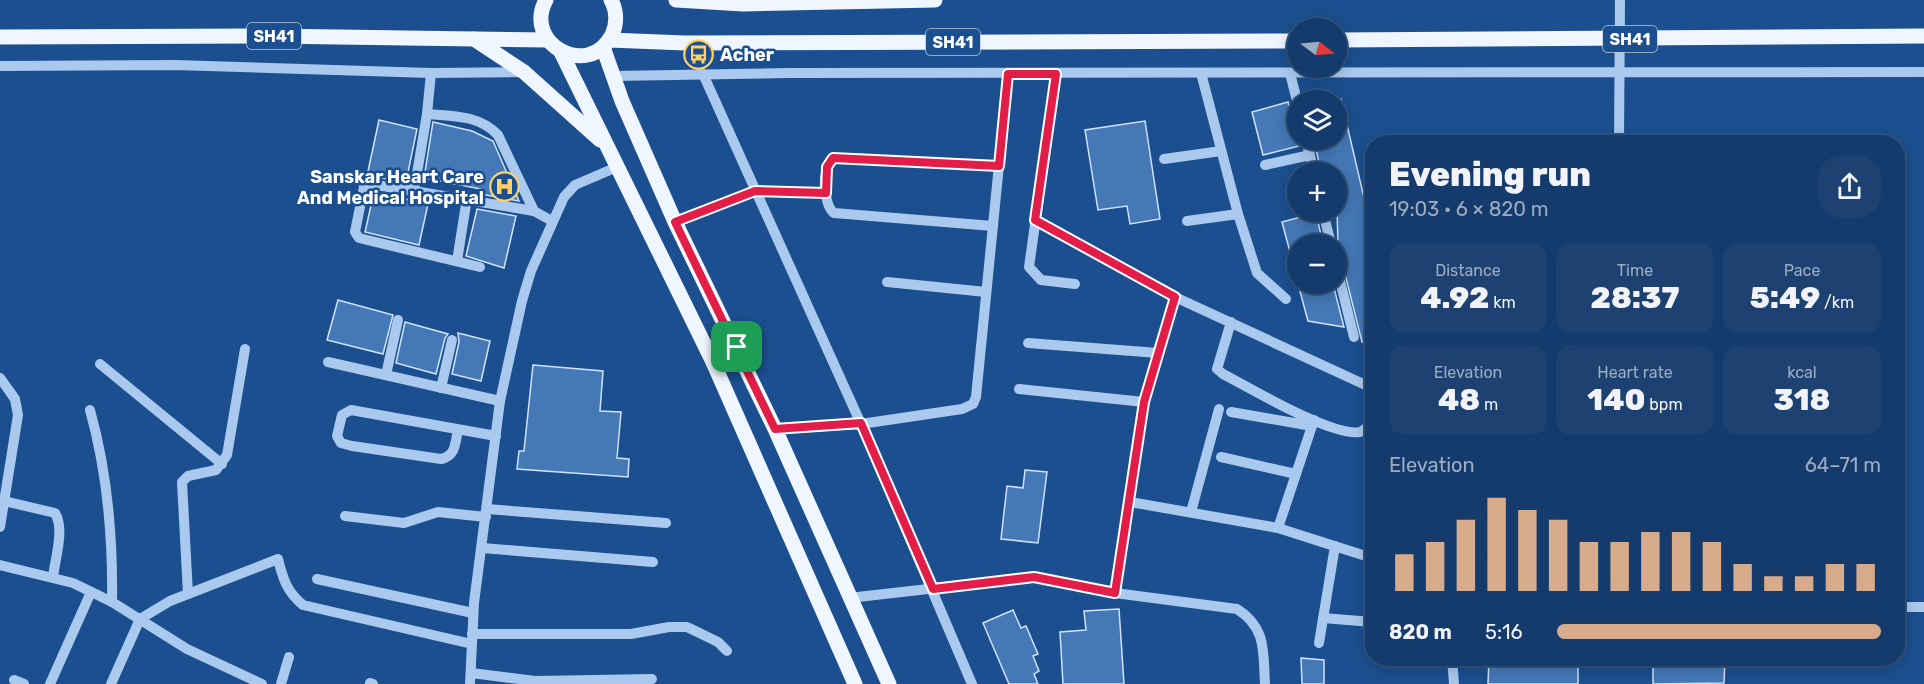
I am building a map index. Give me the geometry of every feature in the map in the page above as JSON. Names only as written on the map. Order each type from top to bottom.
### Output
[{"type":"main road","points":[[546,0],[541,24],[547,40],[561,52],[712,362],[855,684]]},
{"type":"main road","points":[[610,0],[616,23],[606,44],[613,76],[675,222],[775,429],[889,684]]},
{"type":"main road","points":[[676,0],[743,4],[935,0]]},
{"type":"main road","name":"SH41","points":[[1347,40],[1620,40],[1924,36]]},
{"type":"main road","name":"SH41","points":[[0,37],[547,40]]},
{"type":"main road","points":[[474,39],[524,72],[607,146]]},
{"type":"main road","name":"SH41","points":[[561,52],[578,57],[587,56],[606,44],[1287,40]]},
{"type":"main road","points":[[712,362],[737,347]]},
{"type":"street","points":[[1618,135],[1620,0]]},
{"type":"street","points":[[0,66],[175,65],[431,73],[524,72]]},
{"type":"street","points":[[1347,73],[1924,72]]},
{"type":"street","points":[[414,191],[427,114],[431,73]]},
{"type":"street","points":[[1201,73],[1238,213],[1257,273],[1286,299]]},
{"type":"street","points":[[613,76],[1287,73]]},
{"type":"street","points":[[703,74],[861,423],[972,684]]},
{"type":"street","points":[[775,429],[861,423],[962,409],[973,404],[1008,74]]},
{"type":"street","points":[[1056,74],[1029,267],[1041,280],[1075,284]]},
{"type":"street","points":[[427,114],[475,119],[489,126],[498,135],[534,211]]},
{"type":"street","points":[[1309,150],[1312,162]]},
{"type":"street","points":[[1164,159],[1221,152]]},
{"type":"street","points":[[1265,165],[1310,155]]},
{"type":"street","points":[[993,226],[834,213],[828,209],[827,167],[833,158],[999,166]]},
{"type":"street","points":[[617,167],[575,185],[564,197],[531,271],[522,301],[500,401],[473,613],[470,679],[534,681],[652,679]]},
{"type":"street","points":[[480,267],[359,238],[355,232],[364,187],[369,184],[467,198],[534,211],[552,221]]},
{"type":"street","points":[[675,222],[755,191],[826,193]]},
{"type":"street","points":[[457,261],[467,198]]},
{"type":"street","points":[[1187,221],[1238,213]]},
{"type":"street","points":[[1035,220],[1175,297],[1365,385]]},
{"type":"street","points":[[888,282],[986,292]]},
{"type":"street","points":[[1343,294],[1354,337]]},
{"type":"street","points":[[1115,593],[1144,402],[1175,297]]},
{"type":"street","points":[[386,375],[398,320]]},
{"type":"street","points":[[1231,322],[1217,369],[1313,423]]},
{"type":"street","points":[[441,388],[452,340]]},
{"type":"street","points":[[1028,343],[1158,353]]},
{"type":"street","points":[[188,594],[182,482],[188,476],[216,470],[222,464],[230,444],[245,349]]},
{"type":"street","points":[[328,362],[500,401]]},
{"type":"street","points":[[100,364],[222,464]]},
{"type":"street","points":[[0,378],[15,399],[18,415],[12,461],[2,500],[0,527]]},
{"type":"street","points":[[1019,389],[1144,402]]},
{"type":"street","points":[[1191,512],[1219,409]]},
{"type":"street","points":[[90,410],[101,459],[112,555],[112,602]]},
{"type":"street","points":[[458,430],[453,452],[449,457],[441,459],[352,446],[341,443],[337,436],[342,415],[351,410],[496,436]]},
{"type":"street","points":[[1231,412],[1313,423],[1357,432],[1365,430]]},
{"type":"street","points":[[1278,528],[1313,423]]},
{"type":"street","points":[[1221,457],[1296,474]]},
{"type":"street","points":[[0,460],[12,461]]},
{"type":"street","points":[[2,500],[55,513],[59,519],[53,577]]},
{"type":"street","points":[[1130,502],[1278,528],[1365,556]]},
{"type":"street","points":[[345,516],[404,523],[438,512],[487,513],[666,523]]},
{"type":"street","points":[[1319,643],[1335,546]]},
{"type":"street","points":[[482,548],[653,562]]},
{"type":"street","points":[[111,684],[140,619],[156,608],[188,594],[278,559],[284,583],[292,596],[303,605],[472,639],[631,634],[669,627],[687,627],[718,642],[727,651]]},
{"type":"street","points":[[0,565],[53,577],[91,592],[112,602],[186,649],[262,684]]},
{"type":"street","points":[[849,598],[1034,577],[1115,593],[1238,609],[1250,617],[1259,629],[1265,684]]},
{"type":"street","points":[[317,579],[473,613]]},
{"type":"street","points":[[50,684],[91,592]]},
{"type":"street","points":[[1905,607],[1924,607]]},
{"type":"street","points":[[1323,618],[1365,621]]},
{"type":"street","points":[[281,684],[290,657]]},
{"type":"street","points":[[1453,666],[1454,684]]},
{"type":"building","points":[[1287,102],[1287,149],[1263,155],[1252,112]]},
{"type":"building","points":[[379,120],[417,129],[406,182],[367,176]]},
{"type":"building","points":[[1145,121],[1160,219],[1130,224],[1127,206],[1098,210],[1085,130]]},
{"type":"building","points":[[433,122],[472,131],[493,141],[519,201],[480,194],[481,189],[424,178]]},
{"type":"building","points":[[1347,125],[1365,202],[1365,343],[1362,342],[1347,282],[1347,234],[1338,234],[1337,222],[1347,222],[1347,162],[1319,162],[1316,150],[1347,150]]},
{"type":"building","points":[[374,192],[428,204],[419,245],[365,232]]},
{"type":"building","points":[[477,209],[516,216],[504,268],[466,256]]},
{"type":"building","points":[[1282,222],[1318,222],[1321,234],[1287,234],[1287,241]]},
{"type":"building","points":[[1301,294],[1336,294],[1344,327],[1308,321]]},
{"type":"building","points":[[338,300],[393,315],[383,354],[327,340]]},
{"type":"building","points":[[405,322],[448,334],[436,374],[396,363]]},
{"type":"building","points":[[458,333],[490,341],[481,381],[452,374],[459,342]]},
{"type":"building","points":[[533,365],[603,371],[600,411],[621,412],[617,458],[629,459],[628,477],[517,469],[519,451],[524,451]]},
{"type":"building","points":[[1025,470],[1047,472],[1038,543],[1001,539],[1007,486],[1023,488]]},
{"type":"building","points":[[1119,609],[1124,684],[1063,684],[1060,632],[1086,630],[1084,611]]},
{"type":"building","points":[[1013,610],[1021,628],[1026,626],[1038,654],[1033,656],[1039,671],[1034,674],[1038,684],[1009,684],[983,623]]},
{"type":"building","points":[[1301,658],[1324,660],[1324,684],[1302,684]]},
{"type":"building","points":[[1489,666],[1578,666],[1578,684],[1488,684]]},
{"type":"building","points":[[1653,666],[1725,666],[1724,683],[1653,684]]},
{"type":"place","name":"Acher","points":[[699,55]]},
{"type":"place","name":"Sanskar Heart Care And Medical Hospital","points":[[505,187]]},
{"type":"route","points":[[1008,74],[1056,74],[1035,220],[1175,297],[1144,402],[1115,593],[1034,577],[933,589],[861,423],[775,429],[737,347],[675,222],[755,191],[826,193],[828,162],[833,158],[999,166],[1008,74]]}]
